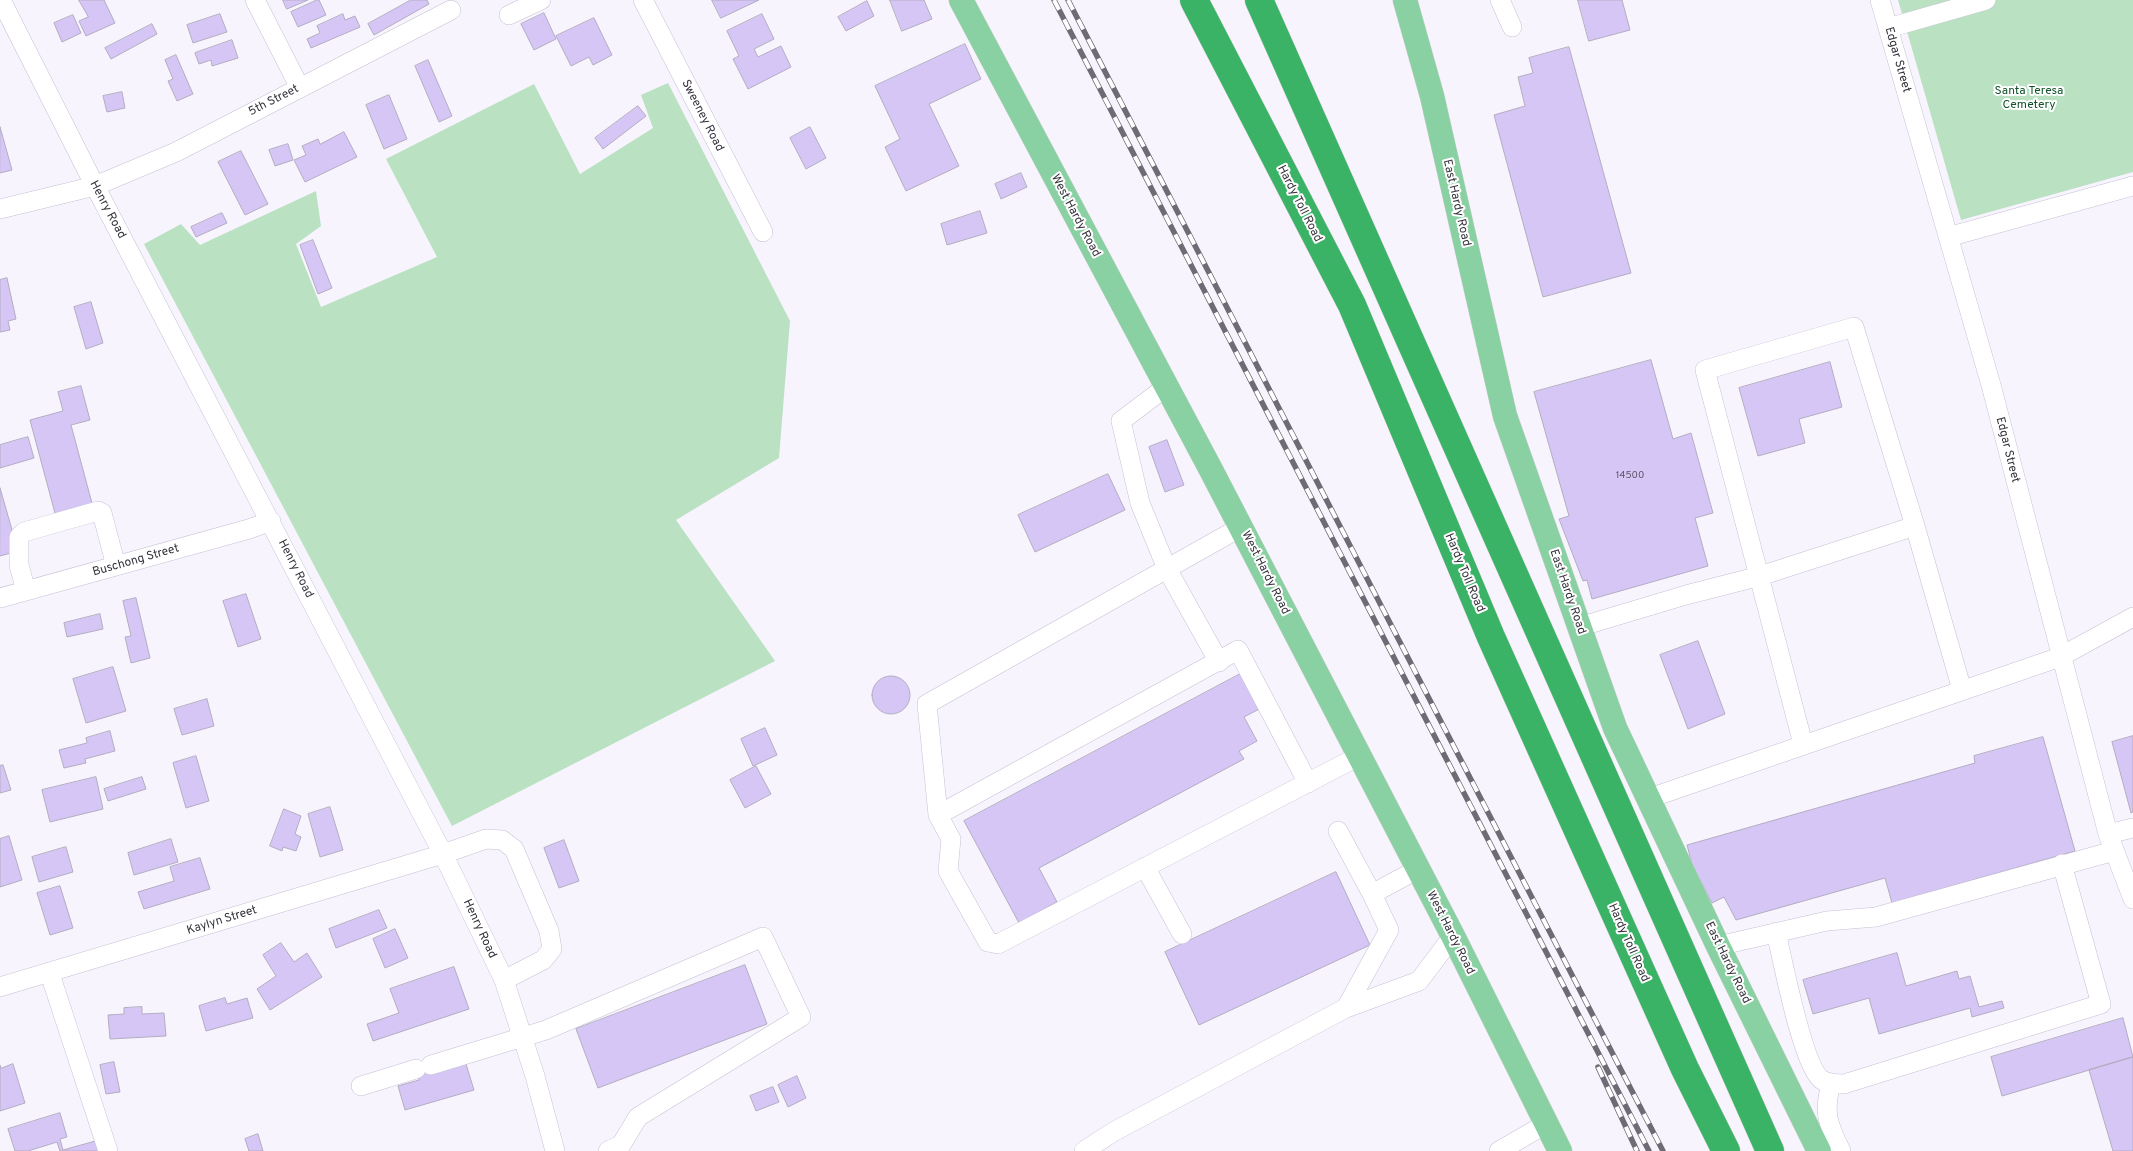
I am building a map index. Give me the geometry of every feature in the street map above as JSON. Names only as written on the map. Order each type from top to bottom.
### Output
[{"type":"highway","name":"Hardy Toll Road","points":[[1194,0],[1352,305],[1491,637],[1680,1060],[1726,1151]]},
{"type":"highway","points":[[1260,0],[1770,1151]]},
{"type":"main road","name":"West Hardy Road","points":[[961,0],[1241,527],[1453,936],[1560,1151]]},
{"type":"main road","name":"East Hardy Road","points":[[1404,0],[1432,96],[1505,416],[1614,728],[1819,1151]]},
{"type":"street","name":"Henry Road","points":[[1,0],[94,186],[271,521],[341,661],[443,854],[504,980],[523,1037],[555,1151]]},
{"type":"street","points":[[254,0],[300,88]]},
{"type":"street","points":[[509,15],[541,0]]},
{"type":"street","name":"Sweeney Road","points":[[643,0],[763,232]]},
{"type":"street","points":[[1500,0],[1512,27]]},
{"type":"street","name":"Edgar Street","points":[[1880,0],[1991,385],[2060,657],[2111,842],[2133,899]]},
{"type":"street","points":[[1888,28],[1986,0]]},
{"type":"street","name":"5th Street","points":[[0,209],[94,186],[176,152],[451,10]]},
{"type":"street","points":[[1948,237],[2133,186]]},
{"type":"street","points":[[1803,744],[1705,370],[1854,326],[1915,526],[1962,690]]},
{"type":"street","points":[[1166,387],[1121,421],[1140,503],[1166,569],[1219,662]]},
{"type":"street","points":[[26,591],[19,565],[19,537],[24,532],[98,511],[102,513],[116,566]]},
{"type":"street","name":"Buschong Street","points":[[0,598],[249,529],[271,521]]},
{"type":"street","points":[[1579,627],[1686,595],[1760,576],[1915,526]]},
{"type":"street","points":[[1241,527],[927,704],[938,815],[951,839],[948,871],[988,942],[998,944],[1359,756]]},
{"type":"street","points":[[1647,799],[2060,657],[2133,617]]},
{"type":"street","points":[[938,815],[1238,650],[1308,783]]},
{"type":"street","points":[[1718,946],[1828,921],[1876,917],[2062,864],[2111,842],[2133,828]]},
{"type":"street","points":[[1338,831],[1389,930],[1346,1008]]},
{"type":"street","name":"Kaylyn Street","points":[[0,987],[50,974],[443,854],[486,839],[502,840],[514,849],[550,931],[552,949],[543,960],[504,980]]},
{"type":"street","points":[[1776,932],[1802,1038],[1813,1068],[1820,1079],[1831,1084],[1844,1084],[2101,1004],[2062,864]]},
{"type":"street","points":[[1146,867],[1182,934]]},
{"type":"street","points":[[1372,894],[1418,869]]},
{"type":"street","points":[[1084,1151],[1113,1132],[1346,1008],[1418,981],[1453,936]]},
{"type":"street","points":[[361,1086],[546,1030],[763,937],[801,1018],[638,1116],[622,1145],[608,1151]]},
{"type":"street","points":[[50,974],[108,1151]]},
{"type":"street","points":[[1831,1084],[1826,1103],[1827,1117],[1841,1151]]},
{"type":"street","points":[[1499,1151],[1546,1124]]},
{"type":"green space","name":"Santa Teresa Cemetery","points":[[1898,0],[2133,0],[2133,172],[1961,220]]},
{"type":"green space","points":[[668,83],[790,321],[779,458],[676,520],[775,661],[452,826],[144,244],[181,224],[200,245],[316,191],[321,226],[296,244],[321,307],[437,257],[386,159],[534,84],[580,174],[653,128],[641,95]]},
{"type":"building","points":[[79,0],[104,0],[115,23],[86,36],[79,21],[88,17]]},
{"type":"building","points":[[283,0],[308,0],[287,9]]},
{"type":"building","points":[[319,0],[326,15],[298,27],[291,12]]},
{"type":"building","points":[[411,0],[427,0],[429,4],[374,35],[368,24]]},
{"type":"building","points":[[712,0],[759,0],[721,18]]},
{"type":"building","points":[[890,0],[924,0],[932,19],[902,31]]},
{"type":"building","points":[[1578,0],[1622,0],[1630,30],[1589,41]]},
{"type":"building","points":[[867,1],[874,16],[846,31],[838,17]]},
{"type":"building","points":[[544,13],[556,39],[534,50],[521,24]]},
{"type":"building","points":[[220,14],[227,32],[193,43],[187,25]]},
{"type":"building","points":[[343,14],[345,20],[355,16],[360,27],[311,48],[307,39],[320,33],[317,26]]},
{"type":"building","points":[[762,14],[774,39],[754,49],[758,57],[781,46],[791,67],[748,89],[733,59],[739,56],[727,31]]},
{"type":"building","points":[[73,15],[81,33],[62,42],[54,23]]},
{"type":"building","points":[[594,18],[612,55],[593,65],[589,57],[571,66],[556,36]]},
{"type":"building","points":[[152,24],[157,34],[111,59],[105,48]]},
{"type":"building","points":[[232,40],[238,58],[212,66],[211,60],[199,64],[195,53]]},
{"type":"building","points":[[965,44],[981,79],[929,104],[959,166],[906,191],[885,147],[900,139],[875,86]]},
{"type":"building","points":[[1569,47],[1631,273],[1543,297],[1494,115],[1525,106],[1518,77],[1533,73],[1529,58]]},
{"type":"building","points":[[176,55],[193,94],[177,101],[168,81],[173,79],[165,60]]},
{"type":"building","points":[[428,60],[452,116],[439,122],[415,66]]},
{"type":"building","points":[[122,92],[125,108],[107,112],[103,96]]},
{"type":"building","points":[[389,95],[407,139],[384,149],[366,105]]},
{"type":"building","points":[[638,106],[646,116],[603,149],[595,138]]},
{"type":"building","points":[[0,127],[12,170],[0,173]]},
{"type":"building","points":[[810,127],[826,158],[806,169],[790,138]]},
{"type":"building","points":[[344,132],[357,157],[305,182],[294,160],[306,155],[302,146],[318,139],[320,144]]},
{"type":"building","points":[[288,144],[293,160],[275,166],[269,150]]},
{"type":"building","points":[[241,151],[268,204],[245,215],[218,162]]},
{"type":"building","points":[[1021,173],[1027,187],[1001,199],[995,184]]},
{"type":"building","points":[[980,211],[987,233],[947,245],[941,224]]},
{"type":"building","points":[[222,213],[227,223],[196,237],[191,227]]},
{"type":"building","points":[[313,240],[332,288],[318,294],[300,245]]},
{"type":"building","points":[[7,278],[16,319],[8,321],[10,330],[0,332],[0,280]]},
{"type":"building","points":[[91,302],[103,343],[86,349],[74,307]]},
{"type":"building","points":[[1651,360],[1673,439],[1691,433],[1713,513],[1695,518],[1708,566],[1592,599],[1587,580],[1583,581],[1559,519],[1569,516],[1534,392]]},
{"type":"building","points":[[1830,362],[1842,407],[1799,419],[1805,443],[1758,456],[1739,388]]},
{"type":"building","points":[[81,386],[90,420],[71,425],[93,507],[56,517],[30,420],[63,411],[58,392]]},
{"type":"building","points":[[28,437],[34,458],[0,468],[0,445]]},
{"type":"building","points":[[1167,440],[1184,485],[1165,492],[1149,447]]},
{"type":"building","points":[[1108,474],[1125,510],[1035,552],[1018,515]]},
{"type":"building","points":[[0,488],[18,551],[0,556]]},
{"type":"building","points":[[246,594],[261,639],[238,647],[223,601]]},
{"type":"building","points":[[136,598],[150,658],[131,663],[125,637],[131,636],[123,601]]},
{"type":"building","points":[[100,614],[103,629],[67,637],[64,623]]},
{"type":"building","points":[[1698,641],[1725,714],[1688,729],[1660,655]]},
{"type":"building","points":[[113,667],[126,711],[86,723],[73,679]]},
{"type":"building","points":[[1244,672],[1263,707],[1244,717],[1257,741],[1239,751],[1244,759],[1039,868],[1057,902],[1019,923],[964,821]]},
{"type":"building","points":[[891,676],[905,681],[910,695],[905,709],[891,714],[877,709],[872,695],[877,681]]},
{"type":"building","points":[[207,699],[214,726],[182,735],[174,709]]},
{"type":"building","points":[[765,728],[777,755],[753,766],[741,739]]},
{"type":"building","points":[[110,731],[115,751],[85,759],[86,763],[64,768],[59,750],[87,743],[86,738]]},
{"type":"building","points":[[2133,736],[2133,812],[2131,813],[2112,742]]},
{"type":"building","points":[[2043,737],[2075,851],[1892,903],[1885,878],[1736,920],[1724,897],[1712,903],[1692,864],[1687,845],[1975,763],[1974,756]]},
{"type":"building","points":[[196,756],[209,801],[186,808],[173,763]]},
{"type":"building","points":[[3,765],[11,790],[0,793],[0,766]]},
{"type":"building","points":[[756,766],[771,794],[745,808],[730,780]]},
{"type":"building","points":[[96,777],[103,809],[50,822],[42,790]]},
{"type":"building","points":[[142,777],[146,789],[108,801],[104,789]]},
{"type":"building","points":[[330,807],[343,850],[320,857],[308,814]]},
{"type":"building","points":[[284,809],[301,816],[295,834],[301,837],[296,851],[283,847],[282,851],[270,846]]},
{"type":"building","points":[[9,836],[22,880],[0,887],[0,839]]},
{"type":"building","points":[[171,839],[178,862],[134,875],[128,853]]},
{"type":"building","points":[[564,840],[579,881],[559,888],[544,848]]},
{"type":"building","points":[[66,847],[73,872],[39,882],[32,857]]},
{"type":"building","points":[[200,858],[210,889],[144,909],[138,892],[174,881],[170,867]]},
{"type":"building","points":[[1336,872],[1370,945],[1199,1025],[1165,952]]},
{"type":"building","points":[[60,886],[73,928],[50,935],[37,893]]},
{"type":"building","points":[[379,910],[387,928],[336,948],[329,929]]},
{"type":"building","points":[[395,929],[408,958],[385,968],[373,939]]},
{"type":"building","points":[[281,943],[294,962],[307,953],[322,977],[270,1010],[257,989],[276,976],[263,955]]},
{"type":"building","points":[[1897,953],[1906,986],[1957,971],[1959,979],[1970,976],[1979,1007],[2002,1001],[2004,1008],[1972,1017],[1970,1008],[1879,1034],[1869,998],[1813,1014],[1803,980]]},
{"type":"building","points":[[745,965],[767,1024],[598,1088],[576,1029]]},
{"type":"building","points":[[454,967],[469,1009],[373,1041],[367,1024],[399,1013],[390,989]]},
{"type":"building","points":[[225,998],[227,1004],[247,998],[253,1018],[206,1031],[199,1006]]},
{"type":"building","points":[[142,1007],[142,1014],[164,1013],[166,1036],[110,1039],[108,1015],[124,1014],[124,1008]]},
{"type":"building","points":[[2123,1018],[2133,1057],[2002,1096],[1991,1057]]},
{"type":"building","points":[[2133,1057],[2133,1151],[2113,1151],[2089,1070]]},
{"type":"building","points":[[430,1060],[466,1064],[474,1090],[405,1110],[398,1086],[419,1080],[415,1064]]},
{"type":"building","points":[[114,1062],[120,1092],[106,1094],[100,1065]]},
{"type":"building","points":[[13,1064],[25,1103],[0,1111],[0,1065],[1,1068]]},
{"type":"building","points":[[797,1076],[806,1098],[788,1107],[778,1085]]},
{"type":"building","points":[[773,1087],[779,1102],[756,1111],[750,1096]]},
{"type":"building","points":[[60,1113],[67,1137],[60,1139],[63,1150],[99,1140],[102,1151],[60,1151],[57,1142],[28,1151],[15,1151],[8,1129]]},
{"type":"building","points":[[258,1134],[263,1151],[249,1151],[245,1139]]},
{"type":"railway","points":[[1054,0],[1649,1151]]},
{"type":"railway","points":[[1068,0],[1663,1151]]},
{"type":"railway","points":[[1598,1067],[1637,1151]]}]
